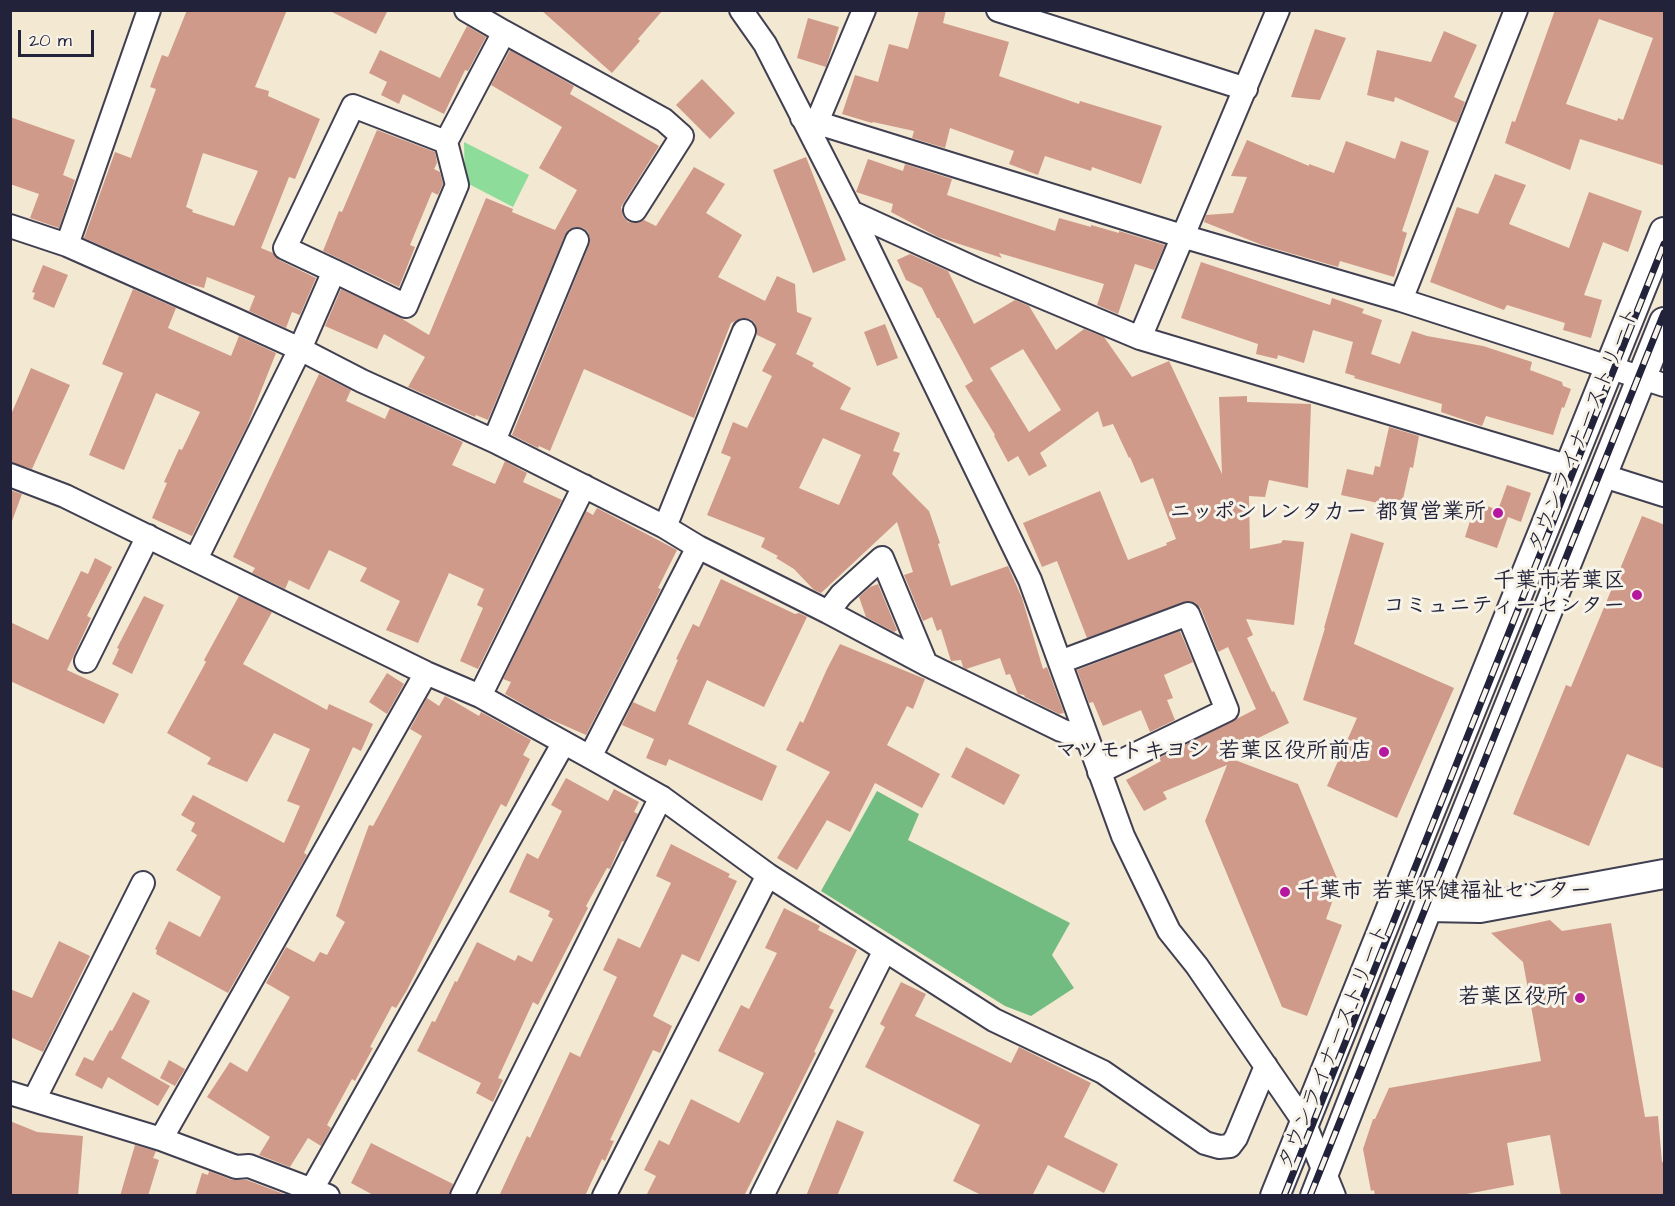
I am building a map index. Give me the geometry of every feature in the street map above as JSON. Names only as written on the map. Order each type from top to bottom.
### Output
[{"type":"street","points":[[67,246],[149,10]]},
{"type":"street","points":[[466,10],[664,120],[682,136],[634,210]]},
{"type":"street","points":[[741,10],[765,44],[810,120],[851,212],[1030,580],[1123,836],[1169,931],[1197,966],[1304,1122],[1324,1188]]},
{"type":"street","points":[[810,120],[864,10]]},
{"type":"street","points":[[998,10],[1246,89]]},
{"type":"street","points":[[1140,338],[1278,10]]},
{"type":"street","points":[[1401,300],[1516,10]]},
{"type":"street","points":[[446,142],[353,106],[285,248],[406,306],[457,186],[446,142],[504,32]]},
{"type":"street","points":[[810,120],[1182,236],[1401,300],[1653,382]]},
{"type":"street","points":[[851,212],[978,270],[1140,338],[1570,467]]},
{"type":"street","points":[[10,226],[67,246],[300,349],[362,381],[494,441],[665,527],[698,547],[926,664],[1061,730],[1086,739]]},
{"type":"street","name":"タウンライナーストリート","points":[[1275,1196],[1665,232]]},
{"type":"street","points":[[494,441],[577,240]]},
{"type":"street","points":[[196,559],[300,349],[333,271]]},
{"type":"street","name":"タウンライナーストリート","points":[[1324,1188],[1428,907],[1604,476],[1653,382],[1665,322]]},
{"type":"street","points":[[665,527],[744,331]]},
{"type":"street","points":[[10,475],[65,496],[426,673],[480,696],[590,757],[661,797],[768,875],[994,1020],[1103,1072],[1205,1143],[1219,1147],[1230,1146],[1236,1138],[1266,1066]]},
{"type":"street","points":[[1604,476],[1665,495]]},
{"type":"street","points":[[480,696],[584,486]]},
{"type":"street","points":[[86,661],[148,536]]},
{"type":"street","points":[[590,757],[698,547]]},
{"type":"street","points":[[828,612],[841,595],[882,558],[926,664]]},
{"type":"street","points":[[1060,662],[1188,614],[1227,710],[1099,772]]},
{"type":"street","points":[[161,1139],[426,673]]},
{"type":"street","points":[[10,1093],[161,1139],[236,1167],[249,1166],[320,1192],[563,744]]},
{"type":"street","points":[[462,1196],[661,797]]},
{"type":"street","points":[[1428,907],[1480,908],[1665,874]]},
{"type":"street","points":[[604,1196],[768,875]]},
{"type":"street","points":[[34,1100],[143,883]]},
{"type":"street","points":[[762,1196],[885,950]]},
{"type":"green space","points":[[464,142],[529,175],[513,207],[465,182]]},
{"type":"green space","points":[[877,791],[919,814],[908,840],[1070,923],[1052,955],[1074,988],[1031,1016],[1005,1006],[821,891]]},
{"type":"building","points":[[187,10],[287,10],[255,87],[269,91],[268,96],[320,119],[295,179],[289,177],[261,248],[273,253],[279,260],[316,278],[300,315],[292,312],[286,328],[249,311],[255,296],[207,277],[204,288],[186,283],[84,238],[115,152],[131,158],[156,89],[150,87],[162,55],[168,57]],"holes":[[[203,153],[258,171],[234,226],[192,212],[193,210],[186,207]]]},
{"type":"building","points":[[328,10],[388,10],[376,34]]},
{"type":"building","points":[[541,10],[663,10],[612,73]]},
{"type":"building","points":[[919,10],[946,10],[943,23],[1009,42],[999,76],[1079,104],[1080,101],[1162,126],[1141,184],[1092,167],[1091,171],[1045,156],[1038,175],[1009,164],[1014,151],[950,128],[945,148],[912,138],[914,131],[872,123],[842,114],[855,75],[878,82],[889,44],[908,49]]},
{"type":"building","points":[[1555,10],[1665,10],[1665,166],[1580,139],[1570,170],[1505,143],[1512,121],[1515,122]],"holes":[[[1599,19],[1653,38],[1623,120],[1618,118],[1617,121],[1566,104]]]},
{"type":"building","points":[[808,18],[839,27],[826,67],[797,58]]},
{"type":"building","points":[[467,26],[486,37],[468,71],[465,70],[444,114],[403,94],[399,104],[381,95],[387,82],[369,73],[380,50],[440,78]]},
{"type":"building","points":[[1315,29],[1346,38],[1320,100],[1291,97]]},
{"type":"building","points":[[1444,31],[1477,45],[1454,97],[1465,102],[1457,123],[1395,97],[1394,102],[1367,95],[1377,50],[1431,62]]},
{"type":"building","points":[[510,50],[574,86],[570,94],[659,146],[621,207],[623,216],[628,222],[635,223],[644,220],[656,226],[694,167],[725,184],[706,213],[742,235],[718,277],[765,301],[777,276],[795,284],[797,312],[812,318],[796,354],[814,363],[812,366],[851,388],[840,409],[900,433],[893,451],[900,453],[892,474],[929,511],[951,586],[1008,566],[1022,598],[1043,669],[1047,667],[1064,713],[1059,714],[1018,694],[1010,674],[1006,675],[1000,658],[966,669],[961,660],[951,661],[941,629],[937,631],[932,617],[923,621],[904,575],[913,572],[897,522],[821,593],[814,590],[794,569],[776,558],[778,556],[761,547],[765,538],[707,515],[731,457],[721,453],[733,422],[747,428],[772,376],[762,371],[776,344],[757,335],[755,323],[750,319],[742,318],[731,323],[694,418],[584,369],[550,451],[539,446],[538,448],[512,435],[589,245],[588,232],[583,228],[575,227],[568,230],[565,235],[488,420],[476,415],[475,417],[408,387],[425,357],[384,334],[377,349],[325,326],[341,289],[399,317],[429,335],[486,198],[555,230],[577,190],[539,168],[562,127],[491,85]],"holes":[[[823,438],[861,455],[839,505],[799,488]]]},
{"type":"building","points":[[702,79],[735,113],[710,139],[676,105]]},
{"type":"building","points":[[10,117],[75,140],[63,175],[75,180],[59,228],[30,218],[39,194],[10,184]]},
{"type":"building","points":[[377,130],[435,152],[437,163],[434,169],[440,172],[443,184],[438,195],[432,192],[410,245],[415,247],[399,287],[323,251]]},
{"type":"building","points":[[1247,140],[1309,166],[1309,164],[1334,173],[1346,141],[1395,159],[1401,141],[1429,151],[1402,231],[1407,233],[1394,277],[1340,261],[1338,267],[1262,245],[1204,222],[1206,215],[1233,213],[1247,177],[1231,176]]},
{"type":"building","points":[[806,157],[846,260],[813,273],[773,170]]},
{"type":"building","points":[[868,159],[903,171],[905,164],[952,179],[947,195],[1055,231],[1059,218],[1091,227],[1091,225],[1119,233],[1119,231],[1165,245],[1154,270],[1135,264],[1118,314],[1097,305],[1104,284],[999,253],[1002,258],[938,237],[891,212],[893,204],[856,192]]},
{"type":"building","points":[[1495,174],[1526,185],[1509,224],[1569,248],[1589,192],[1642,211],[1628,252],[1603,242],[1584,295],[1602,300],[1591,338],[1563,330],[1565,323],[1507,305],[1504,310],[1430,282],[1457,207],[1478,214]]},
{"type":"building","points":[[910,254],[948,271],[974,324],[1015,300],[1029,306],[1056,350],[1084,329],[1104,337],[1132,377],[1169,361],[1222,474],[1219,397],[1247,396],[1247,402],[1311,404],[1308,488],[1269,480],[1265,497],[1249,496],[1250,549],[1281,543],[1283,540],[1304,542],[1294,625],[1246,619],[1253,635],[1247,638],[1289,723],[1250,742],[1251,744],[1227,757],[1298,784],[1339,883],[1326,919],[1342,925],[1307,1016],[1282,1007],[1205,821],[1227,765],[1163,792],[1167,799],[1144,811],[1126,780],[1161,761],[1159,758],[1256,709],[1228,647],[1218,652],[1201,609],[1196,603],[1190,601],[1087,638],[1057,561],[1042,567],[1023,523],[1100,491],[1128,560],[1167,545],[1166,543],[1176,539],[1153,478],[1141,483],[1113,424],[1103,427],[1098,411],[1040,453],[1047,466],[1029,476],[1018,456],[1008,462],[995,435],[965,386],[973,381],[939,318],[922,288],[906,280],[897,260]],"holes":[[[1023,349],[1061,410],[1029,432],[990,368]]]},
{"type":"building","points":[[1201,262],[1330,305],[1332,298],[1364,309],[1362,313],[1382,320],[1371,354],[1400,364],[1412,331],[1483,346],[1532,362],[1530,370],[1562,382],[1563,386],[1571,389],[1564,408],[1562,407],[1553,435],[1486,416],[1482,426],[1441,412],[1442,404],[1354,378],[1355,376],[1345,373],[1353,342],[1313,330],[1304,363],[1278,355],[1277,359],[1256,354],[1258,344],[1181,318]]},
{"type":"building","points":[[43,265],[68,275],[54,308],[33,299],[35,293],[32,292]]},
{"type":"building","points":[[133,289],[176,308],[168,328],[231,356],[239,336],[276,353],[247,426],[192,536],[152,518],[167,483],[164,482],[200,412],[156,393],[124,470],[89,455],[123,373],[102,364]]},
{"type":"building","points":[[885,324],[898,358],[877,366],[864,332]]},
{"type":"building","points":[[31,368],[70,385],[32,469],[10,462],[10,417]]},
{"type":"building","points":[[319,374],[351,390],[346,401],[385,419],[390,408],[463,442],[452,465],[495,484],[505,461],[527,473],[523,482],[562,500],[478,669],[460,661],[483,608],[477,605],[484,589],[449,573],[418,643],[386,630],[400,601],[360,581],[367,568],[329,550],[309,590],[289,580],[285,589],[252,573],[255,568],[233,557]]},
{"type":"building","points":[[1389,427],[1419,436],[1413,468],[1410,467],[1401,508],[1341,495],[1347,469],[1373,475],[1375,466],[1380,467]]},
{"type":"building","name":"ニッポンレンタカー 都賀営業所","points":[[1507,485],[1531,493],[1521,522],[1508,517],[1497,548],[1465,537],[1476,502],[1498,510]]},
{"type":"building","points":[[10,490],[22,494],[12,521],[10,521]]},
{"type":"building","points":[[597,508],[677,550],[658,588],[661,589],[586,735],[543,716],[505,694],[511,682],[503,679],[586,511],[593,515]]},
{"type":"building","points":[[1642,516],[1665,525],[1665,769],[1627,754],[1589,846],[1513,814],[1566,685],[1571,687]]},
{"type":"building","name":"マツモトキヨシ 若葉区役所前店","points":[[1351,533],[1384,543],[1354,644],[1454,688],[1397,818],[1327,786],[1357,718],[1303,700]]},
{"type":"building","points":[[95,558],[112,567],[87,616],[91,618],[67,670],[119,694],[104,724],[10,681],[10,622],[48,640],[81,571],[88,574]]},
{"type":"building","points":[[721,579],[795,614],[799,613],[807,617],[764,707],[707,680],[688,724],[777,766],[762,801],[669,759],[666,766],[646,758],[654,739],[622,725],[633,702],[655,712],[693,624],[699,627]]},
{"type":"building","points":[[878,584],[897,630],[894,632],[866,617],[859,597],[870,587]]},
{"type":"building","points":[[144,596],[164,605],[132,674],[112,664],[119,649],[117,648]]},
{"type":"building","points":[[239,596],[272,612],[243,664],[327,710],[329,704],[373,724],[361,751],[353,747],[304,853],[307,855],[228,993],[156,954],[155,949],[169,921],[200,937],[221,897],[176,870],[197,835],[191,831],[195,823],[181,815],[193,795],[284,843],[300,806],[287,801],[310,749],[274,733],[247,782],[207,764],[211,758],[167,733]]},
{"type":"building","points":[[1180,631],[1193,662],[1164,675],[1173,698],[1167,700],[1175,720],[1150,732],[1141,710],[1103,726],[1093,702],[1089,703],[1077,670]]},
{"type":"building","points":[[840,644],[925,679],[913,709],[907,706],[887,745],[940,774],[922,808],[875,783],[850,832],[827,820],[797,870],[777,858],[830,772],[786,750],[800,721],[803,723]]},
{"type":"building","points":[[387,673],[404,684],[387,714],[369,702]]},
{"type":"building","points":[[445,696],[479,716],[481,712],[531,740],[523,755],[530,759],[506,807],[501,804],[407,990],[396,1008],[392,1006],[355,1081],[352,1079],[327,1125],[331,1128],[321,1146],[308,1138],[290,1167],[259,1155],[270,1137],[207,1097],[230,1062],[247,1072],[290,997],[266,983],[286,947],[314,962],[320,952],[327,955],[345,922],[336,916],[369,825],[373,826],[422,736],[410,729],[427,698],[439,706]]},
{"type":"building","points":[[966,747],[1020,775],[1004,805],[951,777]]},
{"type":"building","points":[[566,778],[608,801],[614,789],[639,802],[634,812],[638,814],[624,842],[622,841],[610,869],[607,868],[586,906],[588,908],[538,1005],[533,1002],[498,1078],[503,1080],[493,1102],[476,1093],[481,1083],[417,1051],[477,942],[515,961],[518,955],[532,962],[553,919],[548,916],[550,911],[509,892],[527,853],[538,859],[562,811],[551,805]]},
{"type":"building","points":[[671,844],[730,874],[728,877],[737,881],[699,962],[682,954],[653,1016],[672,1026],[660,1053],[653,1050],[610,1140],[614,1141],[605,1161],[602,1159],[585,1196],[499,1196],[527,1136],[530,1138],[570,1052],[580,1057],[617,977],[603,970],[618,938],[640,948],[671,883],[656,876]]},
{"type":"building","points":[[784,908],[820,926],[818,930],[857,950],[829,1008],[834,1010],[814,1052],[816,1053],[744,1196],[646,1196],[656,1176],[644,1170],[659,1140],[669,1145],[691,1099],[739,1123],[764,1073],[718,1051],[741,1005],[749,1009],[777,953],[765,948]]},
{"type":"building","points":[[1550,920],[1562,931],[1611,923],[1645,1117],[1658,1116],[1662,1162],[1665,1161],[1665,1196],[1561,1196],[1550,1135],[1507,1143],[1514,1185],[1456,1196],[1375,1196],[1374,1190],[1371,1191],[1363,1149],[1373,1119],[1389,1088],[1541,1061],[1523,962],[1491,933]]},
{"type":"building","points":[[59,941],[90,956],[43,1052],[10,1037],[10,989],[32,998]]},
{"type":"building","points":[[901,982],[926,994],[915,1016],[1011,1063],[1019,1047],[1091,1083],[1064,1137],[1118,1164],[1104,1193],[1048,1165],[1032,1196],[983,1196],[953,1181],[980,1125],[865,1067],[885,1027],[880,1024]]},
{"type":"building","points":[[133,992],[150,1001],[121,1058],[170,1086],[158,1106],[108,1077],[102,1089],[75,1075],[84,1057],[93,1061]]},
{"type":"building","points":[[169,1060],[185,1069],[175,1086],[160,1078]]},
{"type":"building","points":[[837,1120],[864,1132],[837,1196],[806,1196]]},
{"type":"building","points":[[10,1121],[37,1132],[83,1136],[78,1196],[10,1196]]},
{"type":"building","points":[[371,1143],[453,1184],[449,1196],[375,1196],[351,1183]]},
{"type":"building","points":[[135,1145],[156,1151],[153,1158],[159,1160],[148,1196],[120,1196]]},
{"type":"building","points":[[209,1171],[232,1180],[247,1180],[289,1196],[195,1196],[202,1173],[208,1175]]},
{"type":"railway","points":[[1284,1196],[1664,244]]},
{"type":"railway","points":[[1310,1196],[1664,313]]},
{"type":"place","name":"ニッポンレンタカー 都賀営業所","points":[[1498,513]]},
{"type":"place","name":"千葉市若葉区 コミュニティーセンター","points":[[1637,595]]},
{"type":"place","name":"マツモトキヨシ 若葉区役所前店","points":[[1384,752]]},
{"type":"place","name":"千葉市 若葉保健福祉センター","points":[[1285,892]]},
{"type":"place","name":"若葉区役所","points":[[1580,998]]}]
